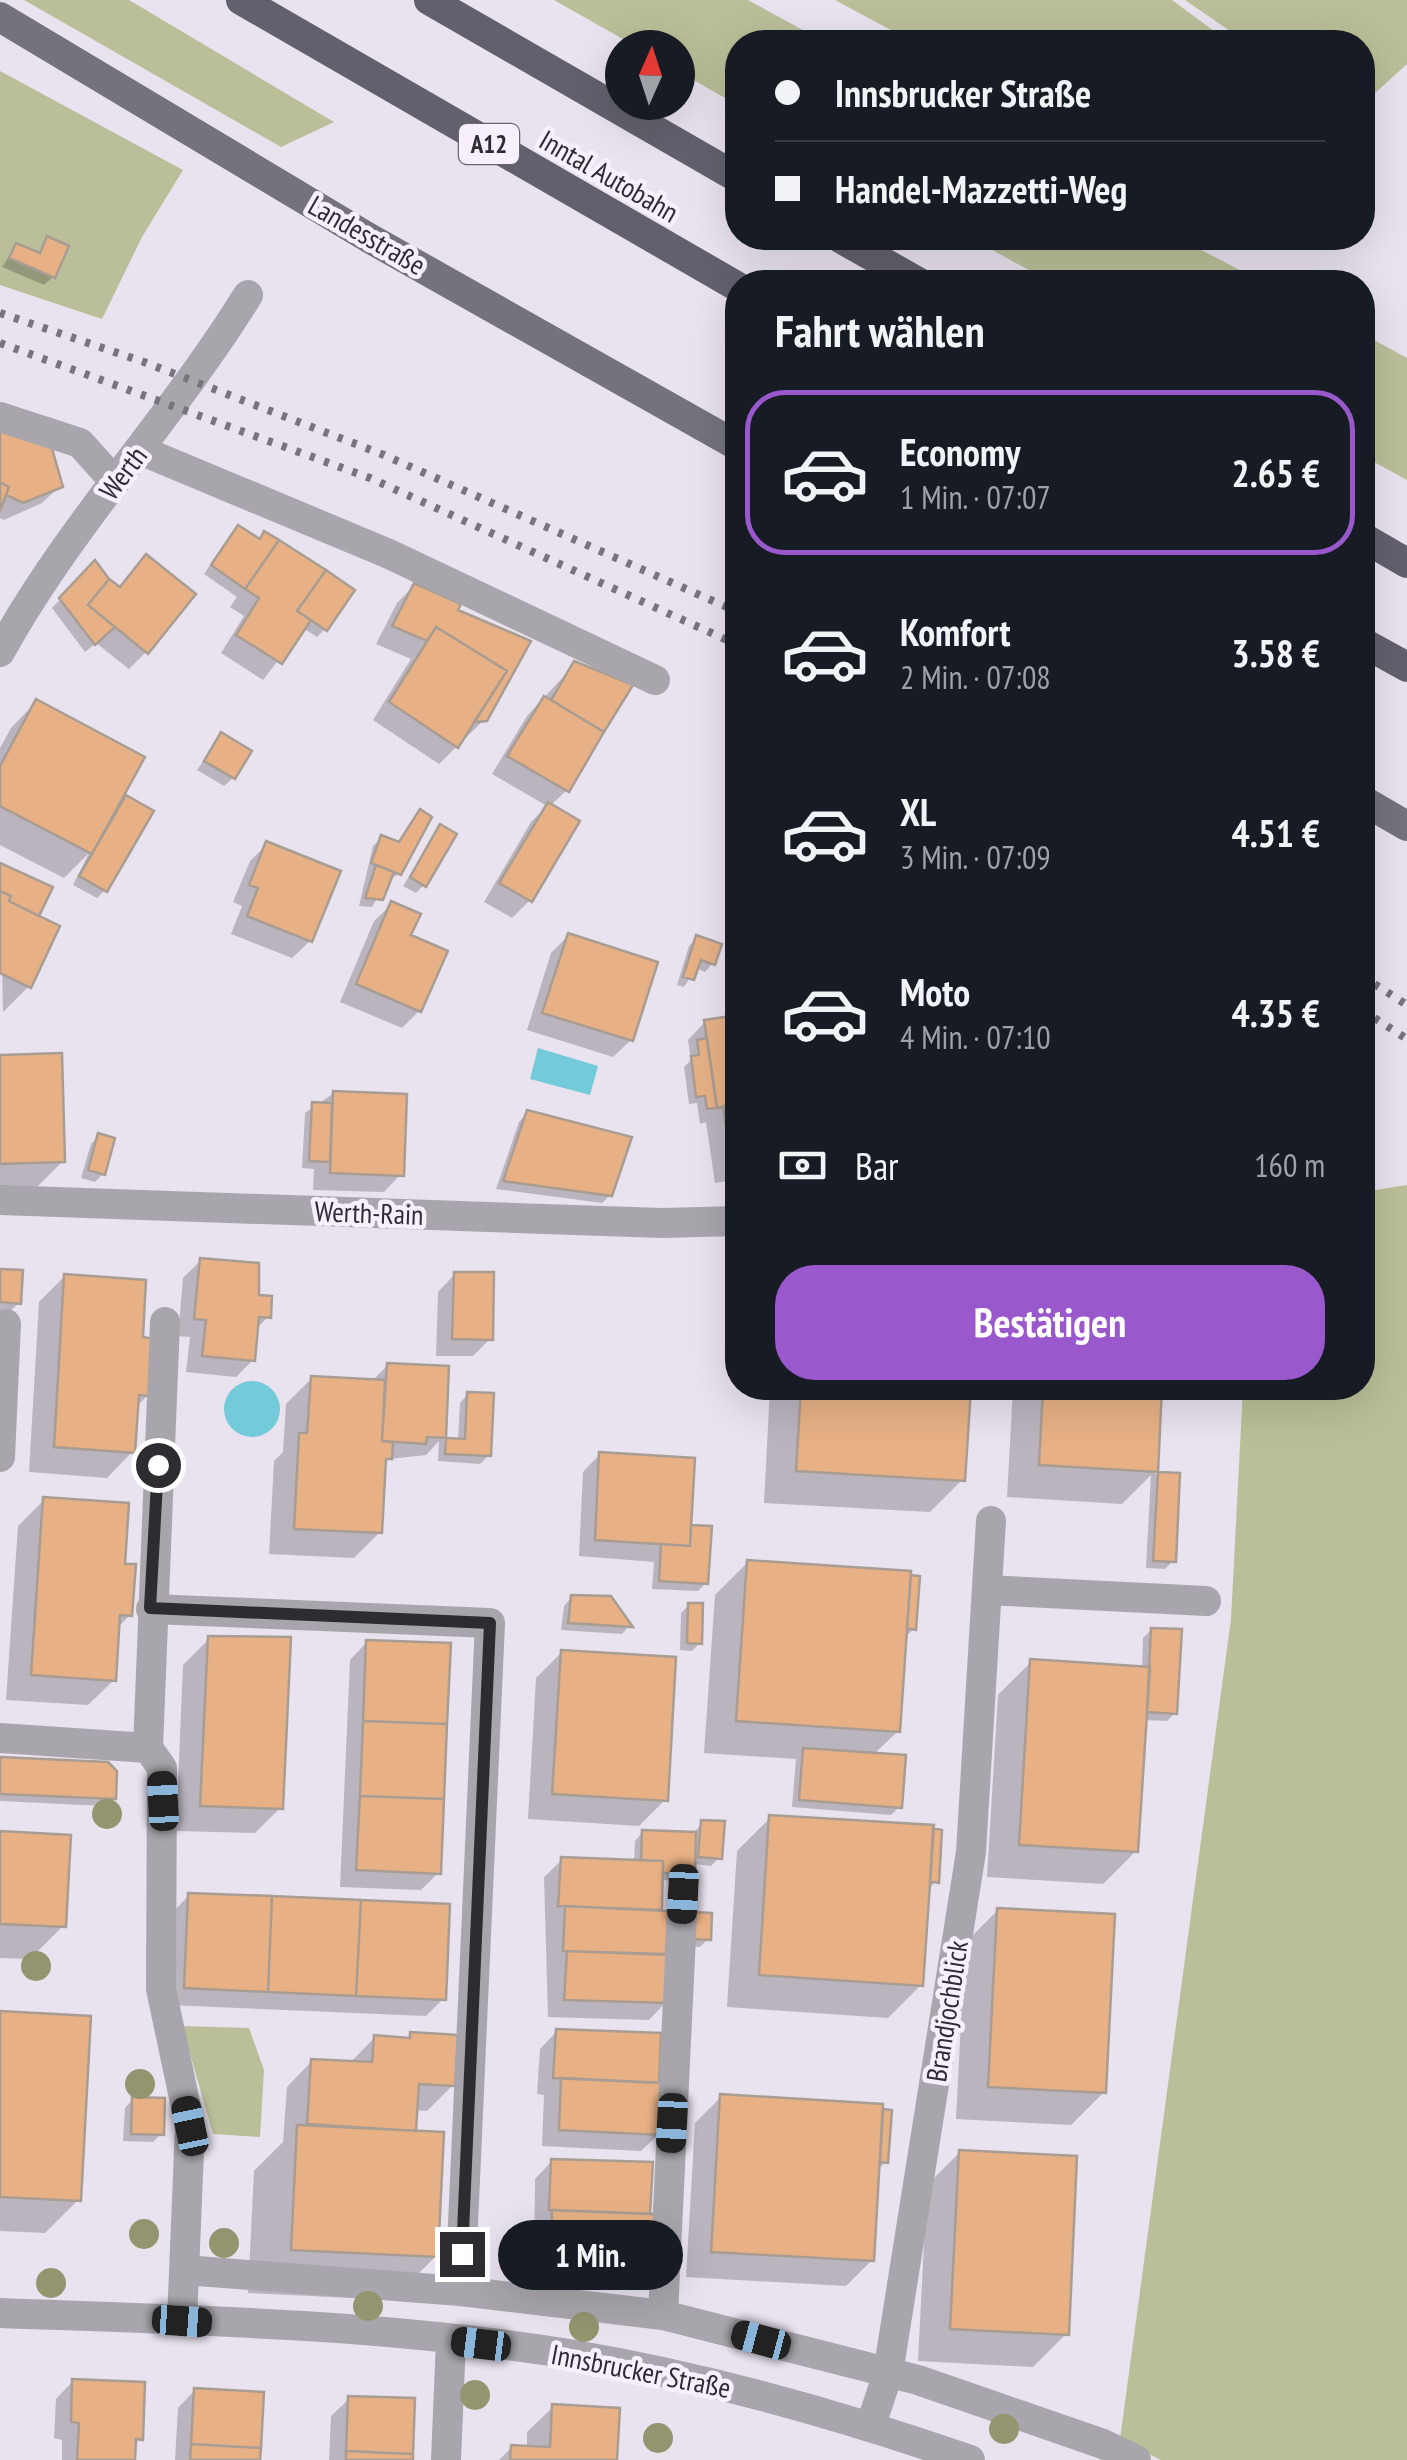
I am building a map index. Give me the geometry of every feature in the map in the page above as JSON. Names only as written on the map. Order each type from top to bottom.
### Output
[{"type":"highway","name":"Inntal Autobahn","points":[[241,0],[725,279]]},
{"type":"highway","points":[[429,0],[725,171]]},
{"type":"highway","points":[[861,250],[897,270]]},
{"type":"highway","points":[[1375,544],[1407,562]]},
{"type":"highway","points":[[1375,650],[1407,668]]},
{"type":"main road","name":"Landesstraße","points":[[0,17],[370,238],[725,439]]},
{"type":"main road","points":[[1375,808],[1407,826]]},
{"type":"street","name":"Werth","points":[[0,652],[62,554],[248,294]]},
{"type":"street","points":[[0,418],[80,443],[116,482]]},
{"type":"street","points":[[140,450],[389,554],[654,680]]},
{"type":"street","name":"Werth-Rain","points":[[0,1200],[662,1223],[725,1221]]},
{"type":"street","points":[[165,1322],[150,1608],[148,1748],[162,1768],[161,1989],[190,2126],[182,2321]]},
{"type":"street","points":[[0,1458],[6,1324]]},
{"type":"street","name":"Brandjochblick","points":[[871,2426],[888,2373],[970,1852],[991,1521]]},
{"type":"street","points":[[987,1590],[1206,1601]]},
{"type":"street","points":[[150,1608],[490,1623],[460,2291]]},
{"type":"street","points":[[0,1738],[148,1748]]},
{"type":"street","points":[[663,2314],[683,1894]]},
{"type":"street","points":[[184,2270],[460,2291],[663,2314],[888,2373],[1104,2444],[1136,2460]]},
{"type":"street","name":"Innsbrucker Straße","points":[[0,2312],[451,2340],[573,2355],[656,2371],[871,2426],[970,2460]]},
{"type":"street","points":[[446,2460],[451,2340]]},
{"type":"green space","points":[[24,0],[129,0],[334,122],[281,147]]},
{"type":"green space","points":[[554,0],[748,0],[803,30],[725,30],[725,98],[695,81],[695,30],[607,30]]},
{"type":"green space","points":[[835,0],[1172,0],[1213,30],[891,30]]},
{"type":"green space","points":[[1185,0],[1407,0],[1407,64],[1375,93],[1375,30],[1229,30]]},
{"type":"green space","points":[[0,71],[183,170],[142,237],[102,319],[0,285]]},
{"type":"green space","points":[[993,250],[1201,250],[1240,270],[1028,270]]},
{"type":"green space","points":[[1375,341],[1407,358],[1407,480],[1375,463]]},
{"type":"green space","points":[[1407,1185],[1407,2460],[1161,2460],[1120,2439],[1231,1619],[1242,1400],[1375,1400],[1375,1190]]},
{"type":"green space","points":[[182,2026],[249,2028],[264,2070],[260,2137],[213,2134]]},
{"type":"water","points":[[538,1048],[598,1066],[590,1095],[530,1079]]},
{"type":"water","points":[[252,1381],[272,1389],[280,1409],[272,1429],[252,1437],[232,1429],[224,1409],[232,1389]]},
{"type":"building","points":[[47,236],[69,246],[55,278],[9,258],[16,243],[40,253]]},
{"type":"building","points":[[0,428],[51,445],[63,487],[23,503],[6,495],[9,487],[0,482]]},
{"type":"building","points":[[0,482],[9,487],[0,511]]},
{"type":"building","points":[[238,525],[260,539],[264,531],[279,540],[245,589],[211,565]]},
{"type":"building","points":[[279,540],[326,570],[297,611],[311,620],[282,664],[236,635],[259,598],[245,589]]},
{"type":"building","points":[[146,554],[196,594],[148,654],[88,605],[109,579],[120,587]]},
{"type":"building","points":[[95,560],[109,579],[88,605],[115,627],[95,645],[59,598]]},
{"type":"building","points":[[326,570],[355,590],[327,631],[297,611]]},
{"type":"building","points":[[414,583],[461,604],[458,610],[531,641],[487,721],[474,722],[507,671],[436,627],[427,641],[392,626]]},
{"type":"building","points":[[436,627],[507,671],[458,748],[389,702]]},
{"type":"building","points":[[574,661],[633,685],[604,732],[551,700]]},
{"type":"building","points":[[544,696],[604,732],[569,792],[507,756]]},
{"type":"building","points":[[36,699],[145,757],[92,854],[0,806],[0,766]]},
{"type":"building","points":[[221,732],[252,751],[235,779],[204,761]]},
{"type":"building","points":[[126,795],[154,811],[107,892],[79,876]]},
{"type":"building","points":[[548,802],[580,821],[532,902],[499,883]]},
{"type":"building","points":[[420,809],[432,817],[401,875],[371,863],[381,835],[399,842]]},
{"type":"building","points":[[440,824],[457,834],[426,887],[410,877]]},
{"type":"building","points":[[266,841],[341,871],[312,942],[247,916],[258,888],[249,885]]},
{"type":"building","points":[[0,863],[53,887],[39,916],[9,901],[11,896],[0,891]]},
{"type":"building","points":[[376,865],[394,872],[383,900],[365,898]]},
{"type":"building","points":[[0,891],[11,896],[9,901],[60,926],[31,988],[0,973]]},
{"type":"building","points":[[391,901],[421,914],[411,935],[448,951],[421,1012],[356,984]]},
{"type":"building","points":[[568,933],[658,962],[633,1041],[542,1013]]},
{"type":"building","points":[[696,935],[722,944],[715,965],[701,960],[694,980],[683,977]]},
{"type":"building","points":[[725,1017],[725,1106],[717,1108],[704,1020]]},
{"type":"building","points":[[707,1038],[717,1108],[707,1109],[705,1096],[696,1097],[691,1056],[699,1055],[697,1040]]},
{"type":"building","points":[[62,1053],[65,1162],[0,1164],[0,1055]]},
{"type":"building","points":[[333,1091],[407,1094],[404,1176],[330,1173]]},
{"type":"building","points":[[312,1102],[332,1103],[330,1162],[309,1161]]},
{"type":"building","points":[[527,1110],[632,1137],[612,1196],[503,1181]]},
{"type":"building","points":[[98,1133],[115,1138],[105,1175],[88,1170]]},
{"type":"building","points":[[200,1258],[259,1263],[259,1295],[272,1296],[271,1318],[259,1317],[255,1361],[202,1356],[206,1320],[194,1319]]},
{"type":"building","points":[[0,1269],[23,1270],[21,1304],[0,1302]]},
{"type":"building","points":[[454,1272],[494,1272],[493,1340],[452,1339]]},
{"type":"building","points":[[64,1274],[146,1280],[143,1337],[154,1339],[150,1396],[139,1395],[135,1453],[54,1447]]},
{"type":"building","points":[[387,1363],[449,1366],[446,1438],[427,1437],[426,1444],[382,1441]]},
{"type":"building","points":[[311,1376],[385,1380],[382,1441],[393,1442],[392,1459],[386,1459],[382,1533],[294,1529],[299,1433],[307,1433]]},
{"type":"building","points":[[467,1392],[494,1393],[491,1456],[445,1454],[446,1438],[465,1439]]},
{"type":"building","points":[[800,1400],[970,1400],[965,1481],[796,1471]]},
{"type":"building","points":[[1042,1400],[1161,1400],[1158,1472],[1039,1465]]},
{"type":"building","points":[[599,1452],[695,1458],[690,1546],[595,1540]]},
{"type":"building","points":[[1158,1472],[1180,1473],[1176,1562],[1153,1561]]},
{"type":"building","points":[[43,1497],[129,1503],[125,1564],[136,1564],[132,1616],[120,1615],[116,1681],[31,1675]]},
{"type":"building","points":[[691,1525],[712,1526],[708,1584],[659,1581],[661,1544],[690,1546]]},
{"type":"building","points":[[747,1560],[911,1571],[900,1732],[736,1721]]},
{"type":"building","points":[[911,1575],[920,1576],[916,1630],[907,1628]]},
{"type":"building","points":[[571,1595],[611,1596],[633,1627],[568,1623]]},
{"type":"building","points":[[688,1603],[703,1603],[702,1644],[687,1643]]},
{"type":"building","points":[[1151,1628],[1182,1629],[1177,1714],[1147,1712]]},
{"type":"building","points":[[208,1636],[291,1637],[283,1809],[200,1806]]},
{"type":"building","points":[[366,1640],[451,1643],[447,1724],[363,1721]]},
{"type":"building","points":[[561,1650],[676,1657],[668,1801],[552,1794]]},
{"type":"building","points":[[1030,1659],[1150,1667],[1138,1852],[1019,1845]]},
{"type":"building","points":[[363,1721],[447,1724],[444,1799],[360,1796]]},
{"type":"building","points":[[803,1748],[906,1755],[902,1808],[799,1800]]},
{"type":"building","points":[[0,1757],[108,1762],[117,1771],[116,1799],[0,1794]]},
{"type":"building","points":[[360,1796],[444,1799],[441,1874],[356,1870]]},
{"type":"building","points":[[769,1815],[934,1825],[923,1986],[759,1975]]},
{"type":"building","points":[[701,1820],[725,1821],[722,1859],[698,1857]]},
{"type":"building","points":[[933,1828],[942,1830],[939,1883],[930,1881]]},
{"type":"building","points":[[642,1830],[696,1832],[695,1874],[663,1873],[663,1861],[641,1860]]},
{"type":"building","points":[[0,1831],[71,1835],[66,1927],[0,1924]]},
{"type":"building","points":[[561,1857],[663,1861],[662,1910],[558,1906]]},
{"type":"building","points":[[188,1893],[272,1896],[268,1992],[184,1988]]},
{"type":"building","points":[[272,1896],[361,1900],[356,1996],[268,1992]]},
{"type":"building","points":[[361,1900],[450,1904],[446,2000],[356,1996]]},
{"type":"building","points":[[565,1906],[668,1911],[666,1954],[563,1951]]},
{"type":"building","points":[[997,1908],[1115,1914],[1106,2093],[988,2087]]},
{"type":"building","points":[[693,1912],[712,1913],[711,1940],[691,1939]]},
{"type":"building","points":[[567,1951],[670,1955],[669,2003],[564,2000]]},
{"type":"building","points":[[0,2011],[91,2016],[81,2201],[0,2197]]},
{"type":"building","points":[[556,2029],[661,2033],[659,2083],[553,2078]]},
{"type":"building","points":[[410,2032],[458,2035],[455,2086],[419,2084],[416,2131],[307,2124],[311,2059],[372,2062],[374,2035],[410,2038]]},
{"type":"building","points":[[561,2078],[664,2083],[661,2135],[559,2130]]},
{"type":"building","points":[[720,2094],[883,2104],[874,2261],[711,2252]]},
{"type":"building","points":[[132,2097],[165,2098],[164,2135],[131,2134]]},
{"type":"building","points":[[883,2109],[892,2110],[888,2163],[880,2162]]},
{"type":"building","points":[[297,2125],[444,2132],[438,2257],[291,2250]]},
{"type":"building","points":[[959,2150],[1077,2156],[1069,2335],[950,2329]]},
{"type":"building","points":[[551,2159],[653,2162],[650,2214],[549,2210]]},
{"type":"building","points":[[552,2210],[655,2214],[654,2270],[550,2265]]},
{"type":"building","points":[[72,2379],[145,2382],[143,2440],[136,2439],[135,2460],[77,2460],[79,2423],[71,2422]]},
{"type":"building","points":[[194,2388],[264,2392],[261,2448],[191,2444]]},
{"type":"building","points":[[348,2396],[415,2398],[413,2454],[346,2451]]},
{"type":"building","points":[[552,2404],[620,2408],[617,2460],[510,2460],[511,2445],[550,2447]]},
{"type":"building","points":[[191,2444],[261,2448],[260,2460],[190,2460]]},
{"type":"building","points":[[346,2451],[413,2454],[413,2460],[346,2460]]},
{"type":"railway","points":[[0,313],[144,362],[384,455],[725,606]]},
{"type":"railway","points":[[0,343],[370,478],[725,639]]},
{"type":"railway","points":[[1375,984],[1407,1005]]},
{"type":"railway","points":[[1375,1018],[1407,1039]]},
{"type":"route","points":[[158,1465],[150,1608],[490,1623],[462,2254]]}]
